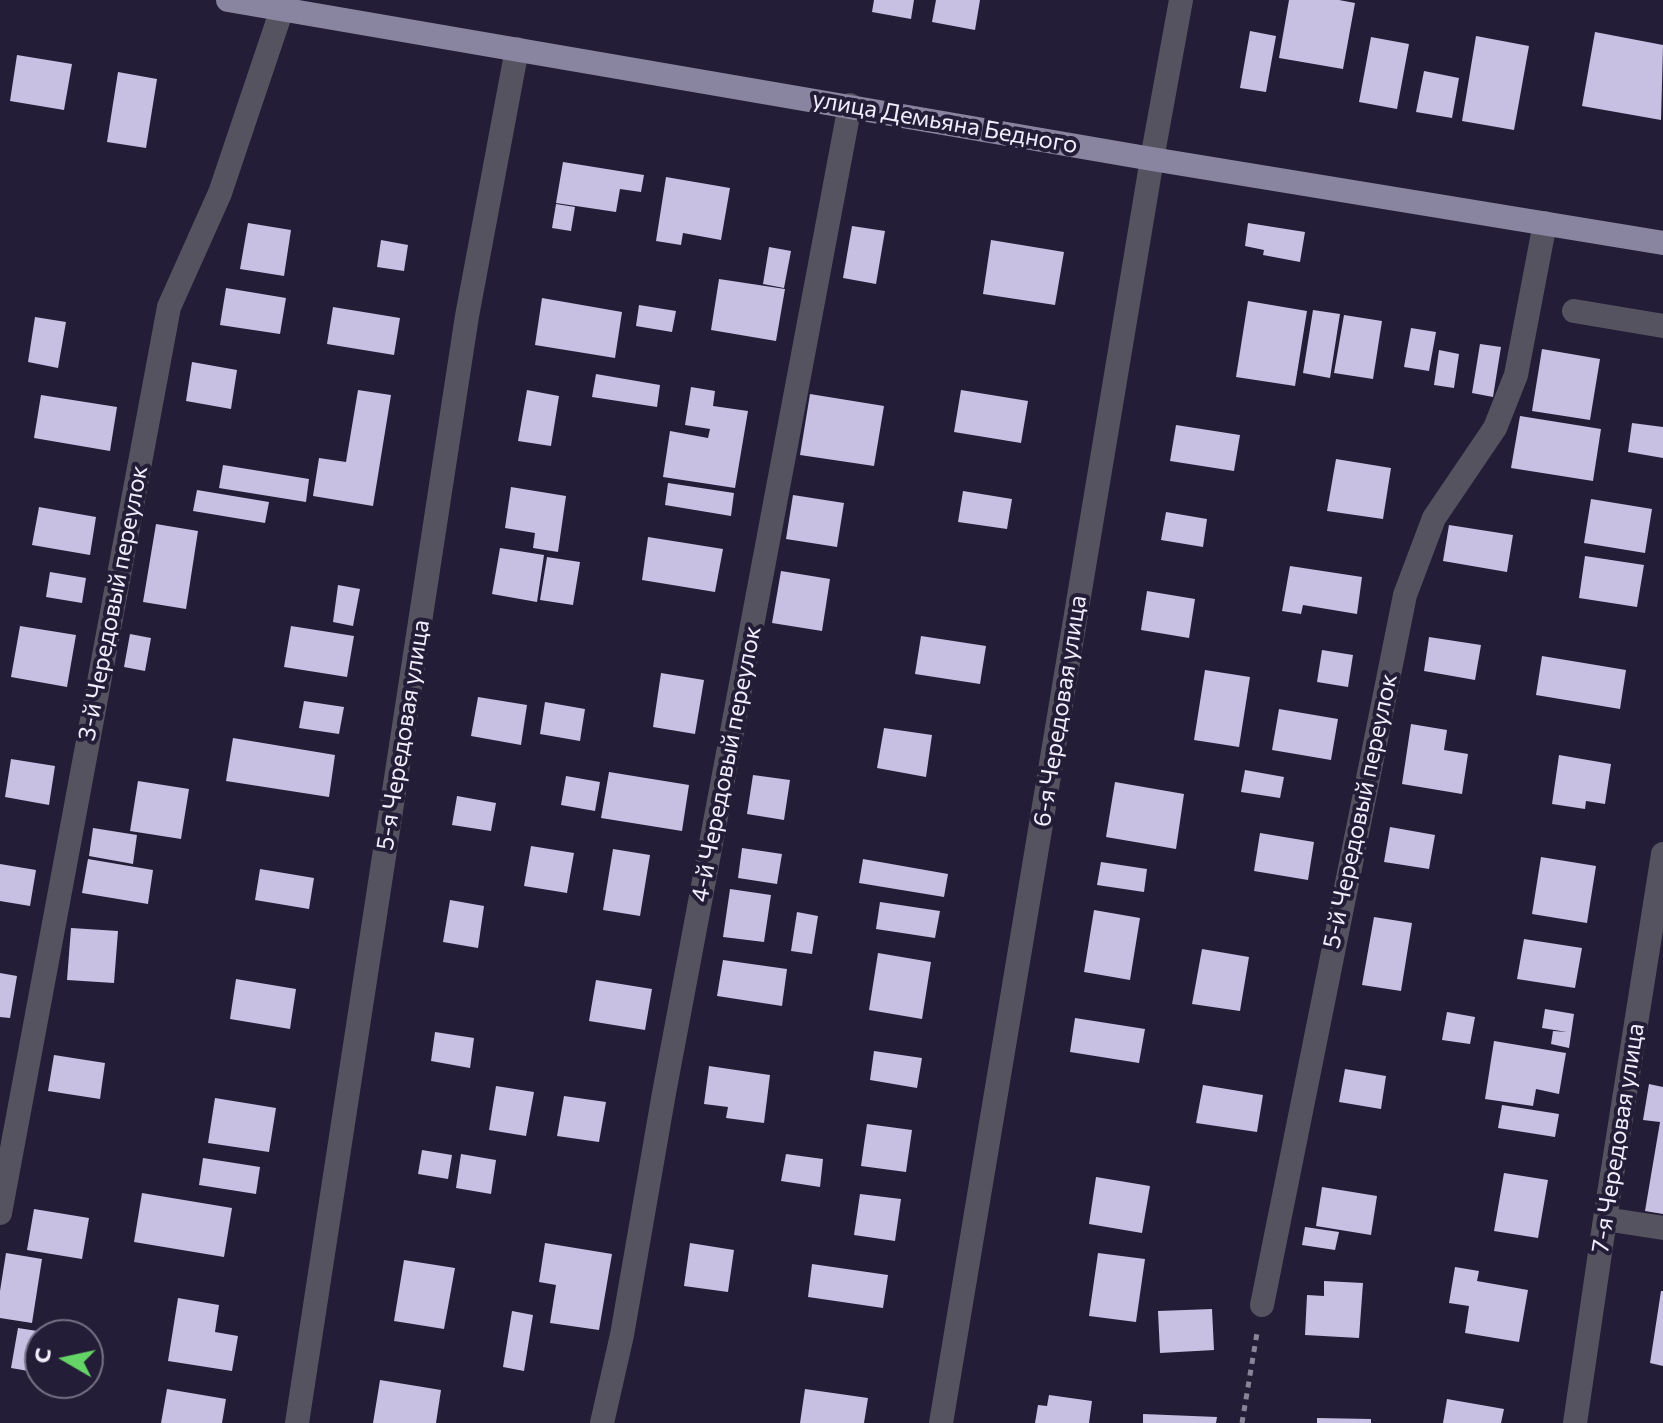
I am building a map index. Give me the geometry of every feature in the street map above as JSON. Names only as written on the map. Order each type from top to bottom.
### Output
[{"type":"main road","name":"улица Демьяна Бедного","points":[[228,0],[1152,159],[1663,243]]},
{"type":"street","name":"6-я Чередовая улица","points":[[941,1423],[1181,0]]},
{"type":"street","name":"3-й Чередовый переулок","points":[[0,1213],[169,307],[220,193],[282,9]]},
{"type":"street","name":"5-я Чередовая улица","points":[[297,1423],[467,316],[517,49]]},
{"type":"street","name":"4-й Чередовый переулок","points":[[602,1423],[622,1335],[664,1093],[850,105]]},
{"type":"street","name":"5-й Чередовый переулок","points":[[1262,1305],[1405,595],[1434,518],[1495,428],[1516,375],[1545,223]]},
{"type":"street","points":[[1574,311],[1663,326]]},
{"type":"street","name":"7-я Чередовая улица","points":[[1575,1423],[1663,854]]},
{"type":"street","points":[[1605,1219],[1663,1228]]},
{"type":"path","points":[[1242,1423],[1262,1305]]},
{"type":"building","points":[[874,0],[914,0],[911,19],[872,12]]},
{"type":"building","points":[[936,0],[980,0],[975,30],[932,22]]},
{"type":"building","points":[[1289,0],[1355,3],[1343,69],[1279,58]]},
{"type":"building","points":[[1250,31],[1276,36],[1266,92],[1240,88]]},
{"type":"building","points":[[1595,32],[1663,45],[1661,120],[1582,106]]},
{"type":"building","points":[[1476,36],[1529,46],[1514,130],[1462,121]]},
{"type":"building","points":[[1371,37],[1409,44],[1397,109],[1359,102]]},
{"type":"building","points":[[17,55],[72,64],[64,110],[10,101]]},
{"type":"building","points":[[1424,71],[1459,78],[1452,118],[1416,112]]},
{"type":"building","points":[[118,72],[157,79],[146,148],[107,142]]},
{"type":"building","points":[[563,162],[644,175],[641,192],[620,189],[616,212],[556,203]]},
{"type":"building","points":[[666,177],[730,188],[721,240],[683,233],[681,245],[656,241]]},
{"type":"building","points":[[556,204],[575,207],[571,231],[552,228]]},
{"type":"building","points":[[248,223],[291,230],[284,276],[240,269]]},
{"type":"building","points":[[1248,223],[1305,232],[1300,262],[1263,255],[1264,250],[1245,246]]},
{"type":"building","points":[[852,226],[885,231],[876,284],[843,278]]},
{"type":"building","points":[[381,240],[408,245],[404,271],[377,267]]},
{"type":"building","points":[[991,240],[1064,252],[1055,305],[983,294]]},
{"type":"building","points":[[769,247],[791,251],[784,288],[763,284]]},
{"type":"building","points":[[719,279],[785,289],[776,341],[711,330]]},
{"type":"building","points":[[226,288],[286,298],[280,334],[220,325]]},
{"type":"building","points":[[542,298],[622,312],[615,358],[535,345]]},
{"type":"building","points":[[1248,301],[1307,311],[1295,386],[1236,377]]},
{"type":"building","points":[[639,305],[676,311],[672,332],[636,326]]},
{"type":"building","points":[[333,307],[400,318],[394,355],[327,344]]},
{"type":"building","points":[[1313,310],[1340,314],[1330,378],[1303,373]]},
{"type":"building","points":[[1344,315],[1382,321],[1373,379],[1334,373]]},
{"type":"building","points":[[35,317],[66,322],[58,368],[28,362]]},
{"type":"building","points":[[1411,328],[1436,332],[1429,371],[1404,367]]},
{"type":"building","points":[[1480,344],[1501,347],[1493,397],[1472,393]]},
{"type":"building","points":[[1542,349],[1600,359],[1590,420],[1532,411]]},
{"type":"building","points":[[1439,350],[1459,354],[1454,388],[1434,385]]},
{"type":"building","points":[[192,362],[237,370],[231,409],[186,401]]},
{"type":"building","points":[[596,374],[660,385],[657,407],[592,397]]},
{"type":"building","points":[[691,387],[715,391],[713,406],[748,411],[735,488],[663,477],[670,431],[708,438],[710,429],[685,425]]},
{"type":"building","points":[[358,390],[391,395],[373,506],[313,496],[319,458],[346,462]]},
{"type":"building","points":[[527,390],[559,396],[551,446],[518,441]]},
{"type":"building","points":[[961,390],[1028,401],[1021,443],[954,432]]},
{"type":"building","points":[[810,394],[884,406],[874,466],[800,455]]},
{"type":"building","points":[[41,395],[117,407],[110,451],[34,438]]},
{"type":"building","points":[[1520,416],[1601,429],[1593,481],[1511,468]]},
{"type":"building","points":[[1632,423],[1663,427],[1663,458],[1628,452]]},
{"type":"building","points":[[1176,425],[1240,435],[1234,471],[1170,461]]},
{"type":"building","points":[[1336,459],[1391,468],[1383,519],[1327,511]]},
{"type":"building","points":[[223,465],[309,479],[306,502],[219,488]]},
{"type":"building","points":[[668,483],[734,493],[731,516],[665,505]]},
{"type":"building","points":[[511,487],[566,496],[558,552],[533,548],[535,533],[505,528]]},
{"type":"building","points":[[197,490],[269,502],[265,523],[193,511]]},
{"type":"building","points":[[963,491],[1012,499],[1007,529],[958,522]]},
{"type":"building","points":[[793,495],[844,503],[837,547],[786,539]]},
{"type":"building","points":[[1591,499],[1652,509],[1645,553],[1584,543]]},
{"type":"building","points":[[39,507],[96,517],[90,555],[32,545]]},
{"type":"building","points":[[1166,512],[1207,519],[1203,547],[1161,540]]},
{"type":"building","points":[[156,524],[198,531],[186,609],[143,602]]},
{"type":"building","points":[[1449,525],[1513,535],[1507,572],[1443,561]]},
{"type":"building","points":[[648,537],[723,549],[715,592],[642,580]]},
{"type":"building","points":[[500,548],[544,555],[537,602],[492,594]]},
{"type":"building","points":[[1585,556],[1644,565],[1637,607],[1579,598]]},
{"type":"building","points":[[547,557],[580,562],[573,605],[540,600]]},
{"type":"building","points":[[1290,566],[1362,577],[1357,614],[1303,605],[1301,614],[1282,611]]},
{"type":"building","points":[[781,571],[830,579],[822,631],[772,623]]},
{"type":"building","points":[[50,572],[86,578],[82,603],[46,597]]},
{"type":"building","points":[[338,585],[360,589],[353,626],[333,622]]},
{"type":"building","points":[[1147,591],[1195,599],[1189,638],[1141,630]]},
{"type":"building","points":[[20,626],[76,635],[67,687],[11,677]]},
{"type":"building","points":[[291,626],[354,636],[347,677],[284,667]]},
{"type":"building","points":[[130,634],[151,638],[145,671],[124,667]]},
{"type":"building","points":[[921,636],[986,646],[980,684],[915,674]]},
{"type":"building","points":[[1429,637],[1481,645],[1475,680],[1424,671]]},
{"type":"building","points":[[1322,650],[1353,655],[1348,687],[1317,682]]},
{"type":"building","points":[[1542,656],[1626,670],[1620,709],[1536,695]]},
{"type":"building","points":[[1205,670],[1250,677],[1239,747],[1194,740]]},
{"type":"building","points":[[661,673],[704,680],[695,734],[653,727]]},
{"type":"building","points":[[478,697],[527,705],[521,745],[471,736]]},
{"type":"building","points":[[304,701],[344,707],[339,734],[299,728]]},
{"type":"building","points":[[545,702],[585,709],[580,741],[540,734]]},
{"type":"building","points":[[1279,709],[1338,719],[1331,760],[1272,750]]},
{"type":"building","points":[[1411,724],[1447,730],[1444,750],[1468,754],[1462,794],[1402,784]]},
{"type":"building","points":[[884,728],[932,735],[926,777],[877,768]]},
{"type":"building","points":[[233,738],[335,755],[329,797],[226,781]]},
{"type":"building","points":[[1559,755],[1611,764],[1605,804],[1586,801],[1585,809],[1552,804]]},
{"type":"building","points":[[11,759],[55,766],[49,805],[5,797]]},
{"type":"building","points":[[1245,770],[1284,777],[1280,798],[1241,792]]},
{"type":"building","points":[[609,772],[689,785],[682,831],[601,818]]},
{"type":"building","points":[[753,775],[790,780],[784,820],[747,814]]},
{"type":"building","points":[[566,776],[600,782],[595,811],[561,805]]},
{"type":"building","points":[[138,781],[189,789],[181,839],[130,831]]},
{"type":"building","points":[[1115,782],[1184,794],[1176,849],[1106,837]]},
{"type":"building","points":[[457,796],[496,803],[491,831],[452,825]]},
{"type":"building","points":[[1390,827],[1435,835],[1429,869],[1384,862]]},
{"type":"building","points":[[93,828],[137,835],[133,864],[89,856]]},
{"type":"building","points":[[1260,833],[1314,842],[1308,880],[1254,871]]},
{"type":"building","points":[[531,846],[574,853],[567,893],[524,886]]},
{"type":"building","points":[[742,848],[782,854],[777,884],[738,878]]},
{"type":"building","points":[[613,849],[650,855],[640,916],[603,910]]},
{"type":"building","points":[[1541,857],[1596,866],[1587,923],[1532,914]]},
{"type":"building","points":[[88,859],[153,870],[148,904],[82,893]]},
{"type":"building","points":[[863,859],[948,874],[944,897],[859,883]]},
{"type":"building","points":[[1101,862],[1147,869],[1144,892],[1097,885]]},
{"type":"building","points":[[0,864],[36,870],[30,906],[0,901]]},
{"type":"building","points":[[260,869],[314,878],[309,909],[255,900]]},
{"type":"building","points":[[730,889],[771,895],[764,942],[723,937]]},
{"type":"building","points":[[450,900],[484,906],[478,948],[443,942]]},
{"type":"building","points":[[880,902],[940,911],[935,938],[876,929]]},
{"type":"building","points":[[1094,910],[1140,918],[1130,980],[1084,972]]},
{"type":"building","points":[[797,912],[818,916],[812,954],[791,951]]},
{"type":"building","points":[[1374,917],[1412,923],[1401,991],[1362,985]]},
{"type":"building","points":[[71,928],[118,931],[114,983],[67,980]]},
{"type":"building","points":[[1524,939],[1582,948],[1575,988],[1517,979]]},
{"type":"building","points":[[1202,949],[1249,957],[1240,1011],[1192,1004]]},
{"type":"building","points":[[878,953],[931,962],[922,1019],[869,1010]]},
{"type":"building","points":[[723,960],[787,969],[782,1006],[717,996]]},
{"type":"building","points":[[0,973],[17,976],[10,1018],[0,1017]]},
{"type":"building","points":[[236,979],[296,989],[290,1029],[230,1019]]},
{"type":"building","points":[[596,980],[652,989],[645,1030],[589,1021]]},
{"type":"building","points":[[1545,1009],[1574,1014],[1569,1048],[1551,1044],[1553,1031],[1567,1032],[1542,1028]]},
{"type":"building","points":[[1447,1012],[1475,1017],[1470,1044],[1442,1040]]},
{"type":"building","points":[[1075,1018],[1145,1029],[1139,1063],[1070,1052]]},
{"type":"building","points":[[435,1032],[474,1038],[470,1068],[431,1061]]},
{"type":"building","points":[[1494,1041],[1566,1053],[1559,1094],[1536,1089],[1533,1106],[1485,1099]]},
{"type":"building","points":[[874,1051],[922,1058],[917,1088],[870,1080]]},
{"type":"building","points":[[54,1055],[105,1063],[100,1099],[48,1091]]},
{"type":"building","points":[[709,1066],[770,1075],[764,1123],[726,1118],[728,1107],[704,1104]]},
{"type":"building","points":[[1345,1069],[1386,1076],[1381,1109],[1339,1102]]},
{"type":"building","points":[[1649,1084],[1663,1087],[1663,1214],[1645,1211],[1660,1122],[1643,1120]]},
{"type":"building","points":[[1203,1085],[1263,1095],[1257,1132],[1196,1123]]},
{"type":"building","points":[[496,1086],[534,1092],[526,1136],[489,1130]]},
{"type":"building","points":[[564,1096],[606,1102],[599,1142],[557,1136]]},
{"type":"building","points":[[215,1098],[276,1108],[269,1152],[208,1143]]},
{"type":"building","points":[[1502,1105],[1559,1114],[1555,1137],[1498,1128]]},
{"type":"building","points":[[867,1124],[912,1130],[906,1172],[861,1166]]},
{"type":"building","points":[[422,1150],[452,1155],[448,1179],[418,1174]]},
{"type":"building","points":[[461,1154],[496,1160],[491,1194],[456,1188]]},
{"type":"building","points":[[786,1154],[823,1159],[820,1187],[781,1181]]},
{"type":"building","points":[[203,1158],[260,1167],[256,1194],[199,1185]]},
{"type":"building","points":[[1504,1173],[1548,1180],[1538,1238],[1494,1231]]},
{"type":"building","points":[[1096,1177],[1150,1186],[1142,1233],[1089,1224]]},
{"type":"building","points":[[1322,1187],[1377,1196],[1371,1235],[1316,1226]]},
{"type":"building","points":[[142,1193],[232,1208],[224,1257],[134,1242]]},
{"type":"building","points":[[860,1194],[901,1199],[895,1241],[854,1235]]},
{"type":"building","points":[[34,1209],[89,1218],[82,1259],[27,1250]]},
{"type":"building","points":[[1305,1227],[1339,1232],[1335,1250],[1302,1245]]},
{"type":"building","points":[[545,1243],[612,1254],[599,1330],[550,1323],[556,1285],[539,1282]]},
{"type":"building","points":[[690,1243],[734,1250],[728,1292],[684,1286]]},
{"type":"building","points":[[6,1253],[42,1259],[33,1319],[24,1319],[24,1322],[0,1318],[0,1291]]},
{"type":"building","points":[[1098,1253],[1145,1259],[1136,1322],[1089,1316]]},
{"type":"building","points":[[404,1260],[455,1268],[444,1329],[394,1321]]},
{"type":"building","points":[[812,1264],[888,1275],[883,1308],[808,1297]]},
{"type":"building","points":[[1455,1267],[1479,1271],[1477,1281],[1528,1290],[1519,1342],[1465,1333],[1469,1306],[1449,1303]]},
{"type":"building","points":[[1324,1281],[1363,1283],[1359,1338],[1305,1335],[1307,1295],[1324,1296]]},
{"type":"building","points":[[1663,1291],[1663,1366],[1650,1363]]},
{"type":"building","points":[[178,1298],[219,1305],[215,1332],[238,1336],[232,1371],[168,1361]]},
{"type":"building","points":[[1212,1309],[1214,1350],[1160,1353],[1158,1311]]},
{"type":"building","points":[[512,1311],[533,1315],[524,1371],[503,1367]]},
{"type":"building","points":[[18,1328],[24,1329],[24,1370],[11,1368]]},
{"type":"building","points":[[380,1380],[441,1390],[436,1423],[373,1423]]},
{"type":"building","points":[[167,1389],[226,1399],[222,1423],[161,1423]]},
{"type":"building","points":[[805,1389],[868,1398],[864,1423],[800,1423]]},
{"type":"building","points":[[1049,1395],[1092,1401],[1089,1423],[1035,1423],[1038,1405],[1047,1406]]},
{"type":"building","points":[[1447,1399],[1504,1409],[1501,1423],[1443,1423]]},
{"type":"building","points":[[1143,1414],[1217,1417],[1216,1423],[1143,1423]]},
{"type":"building","points":[[1317,1418],[1371,1419],[1371,1423],[1317,1423]]}]
